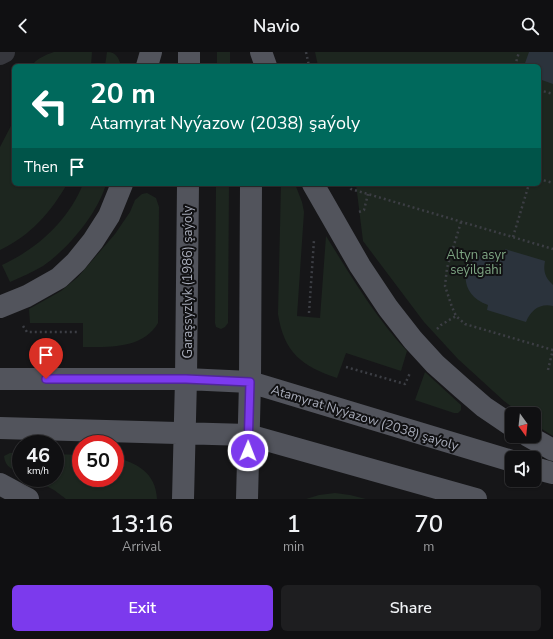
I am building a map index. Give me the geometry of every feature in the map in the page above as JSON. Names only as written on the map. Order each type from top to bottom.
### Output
[{"type":"main road","points":[[148,64],[151,52]]},
{"type":"main road","points":[[189,52],[189,64]]},
{"type":"main road","points":[[252,52],[252,64]]},
{"type":"main road","points":[[261,52],[265,64]]},
{"type":"main road","points":[[0,307],[27,296],[59,278],[76,262],[93,241],[109,216],[121,186]]},
{"type":"main road","name":"Garaşsyzlyk (1986) şaýoly","points":[[183,499],[188,186]]},
{"type":"main road","points":[[247,499],[250,382],[251,186]]},
{"type":"main road","points":[[314,186],[360,266],[388,308],[413,340],[435,364],[462,388],[505,421]]},
{"type":"main road","name":"Atamyrat Nyýazow (2038) şaýoly","points":[[0,379],[186,379],[250,382],[505,459]]},
{"type":"main road","points":[[0,428],[248,435],[476,499]]},
{"type":"main road","points":[[540,443],[553,450]]},
{"type":"main road","points":[[541,470],[553,473]]},
{"type":"main road","points":[[0,484],[28,499]]},
{"type":"lane","points":[[0,54],[4,52]]},
{"type":"path","points":[[306,52],[309,64]]},
{"type":"path","points":[[516,64],[519,52]]},
{"type":"path","points":[[541,91],[553,94]]},
{"type":"path","points":[[541,180],[553,183]]},
{"type":"path","points":[[349,186],[350,189],[553,249]]},
{"type":"path","points":[[513,237],[528,186]]},
{"type":"path","points":[[357,213],[364,210],[368,194]]},
{"type":"path","points":[[461,222],[445,276],[447,291],[456,316],[465,324],[553,350],[548,370]]},
{"type":"path","points":[[309,314],[313,260]]},
{"type":"path","points":[[434,332],[441,324],[456,316]]},
{"type":"path","points":[[27,332],[79,332]]},
{"type":"path","points":[[346,367],[398,382]]},
{"type":"green space","points":[[54,52],[92,52],[91,64],[33,64],[48,54]]},
{"type":"green space","points":[[107,52],[113,53],[117,56],[120,64],[105,64]]},
{"type":"green space","points":[[217,52],[230,52],[230,64],[217,64]]},
{"type":"green space","name":"Altyn asyr seýilgähi","points":[[315,52],[553,52],[553,436],[541,428],[541,407],[512,407],[458,359],[424,322],[363,241],[356,186],[541,186],[541,64],[318,64]]},
{"type":"green space","points":[[12,124],[12,186],[66,186],[54,204],[39,222],[21,238],[0,250],[0,147]]},
{"type":"green space","points":[[82,186],[105,186],[96,207],[81,230],[72,240],[53,259],[43,266],[10,282],[2,265],[27,251],[39,242],[60,221],[77,197]]},
{"type":"green space","points":[[216,186],[229,186],[228,323],[221,329],[216,327]]},
{"type":"green space","points":[[281,186],[296,186],[304,212],[297,316],[320,318],[326,236],[374,310],[407,351],[401,371],[346,353],[337,378],[314,368],[305,363],[290,348],[285,339],[278,314]]},
{"type":"green space","points":[[147,193],[156,198],[159,207],[158,323],[152,331],[144,338],[125,345],[83,347],[83,323],[30,323],[29,309],[61,291],[78,277],[115,234],[130,212],[135,200],[142,194]]},
{"type":"green space","points":[[425,372],[461,405],[461,410],[458,413],[415,400]]},
{"type":"green space","points":[[12,453],[12,468],[7,465],[4,456]]},
{"type":"green space","points":[[64,454],[72,455],[72,487],[124,487],[124,459],[138,466],[149,476],[156,490],[157,499],[66,499],[48,487],[64,487]]},
{"type":"green space","points":[[335,493],[366,499],[306,499],[319,495]]},
{"type":"shaded area","points":[[529,52],[553,52],[553,84],[541,80],[541,64],[525,64]]},
{"type":"shaded area","points":[[505,249],[545,261],[545,274],[553,285],[553,306],[548,305],[536,308],[530,314],[526,322],[487,310],[488,305],[476,299],[469,290],[466,281],[467,271],[471,262],[479,256],[490,253],[504,254]]},
{"type":"route","points":[[46,379],[186,379],[250,382],[248,451]]}]
